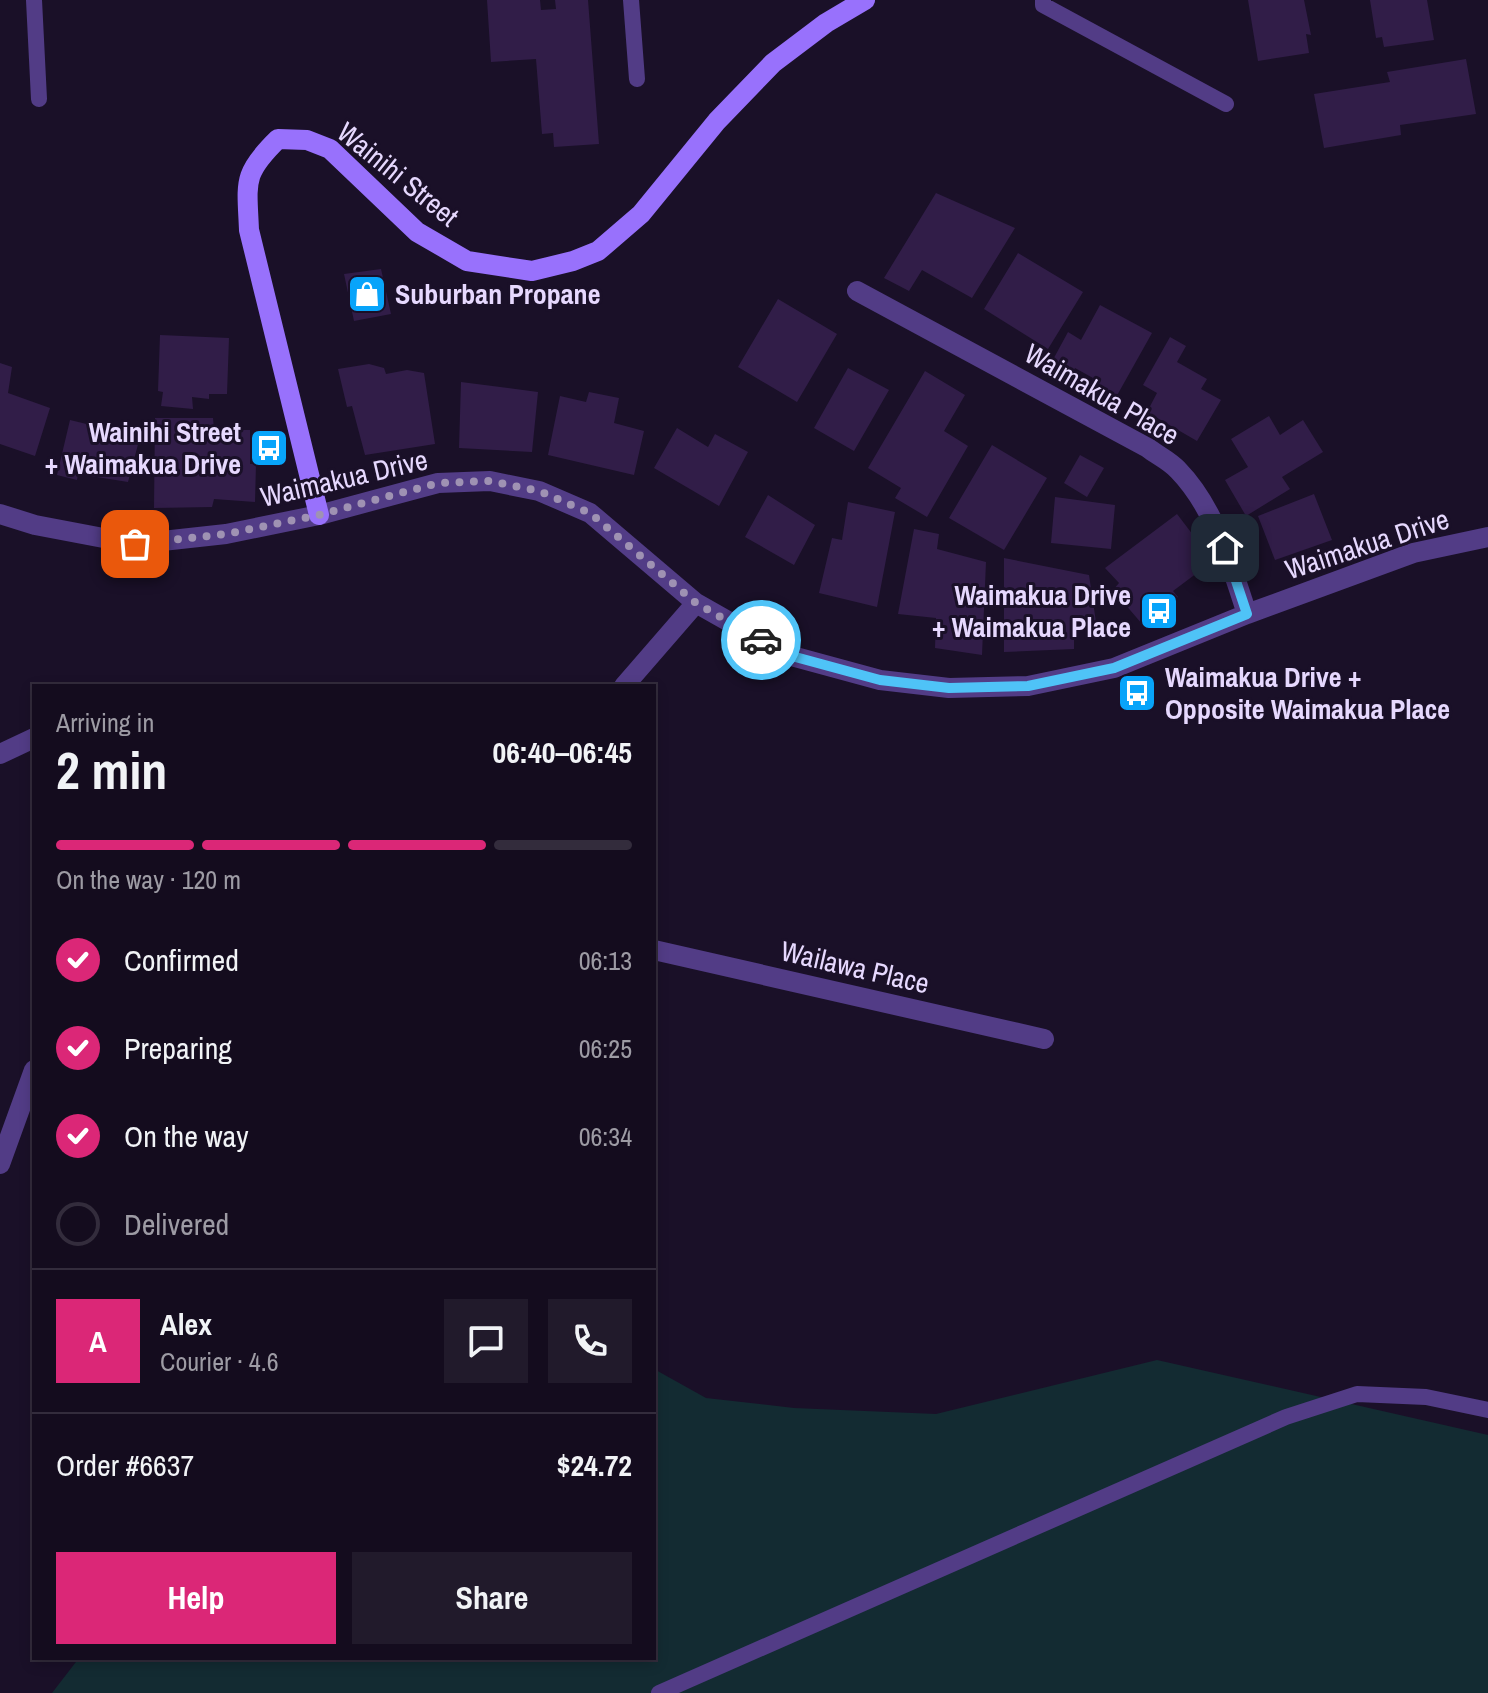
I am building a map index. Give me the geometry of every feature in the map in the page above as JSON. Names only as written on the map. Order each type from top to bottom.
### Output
[{"type":"street","name":"Wainihi Street","points":[[319,515],[249,230],[247,185],[255,162],[278,139],[307,140],[330,149],[417,232],[467,261],[532,271],[598,251],[641,214],[717,121],[773,63],[826,23],[865,0]]},
{"type":"street","name":"Waimakua Place","points":[[857,291],[1148,448],[1177,468],[1199,497],[1225,548],[1247,614]]},
{"type":"street","name":"Waimakua Drive","points":[[0,514],[35,525],[135,544],[226,534],[319,515],[438,483],[490,481],[539,491],[590,513],[696,603],[788,655],[880,680],[949,688],[1028,686],[1114,668],[1247,614],[1413,553],[1488,537]]},
{"type":"street","points":[[626,684],[696,603]]},
{"type":"street","points":[[0,754],[32,739]]},
{"type":"street","name":"Wailawa Place","points":[[656,950],[1044,1039]]},
{"type":"street","points":[[0,1164],[32,1076]]},
{"type":"lane","points":[[34,0],[39,99]]},
{"type":"lane","points":[[631,0],[637,79]]},
{"type":"lane","points":[[1043,0],[1043,5],[1226,104]]},
{"type":"lane","points":[[659,1693],[1286,1417],[1357,1394],[1426,1397],[1488,1410]]},
{"type":"shaded area","points":[[1157,1360],[1488,1435],[1488,1693],[52,1693],[77,1660],[656,1660],[656,1370],[706,1398],[794,1408],[936,1414]]},
{"type":"building","points":[[487,0],[540,0],[541,10],[556,9],[555,0],[588,0],[599,144],[554,147],[553,133],[542,134],[536,59],[491,62]]},
{"type":"building","points":[[1248,0],[1304,0],[1311,35],[1306,34],[1309,53],[1258,61]]},
{"type":"building","points":[[1370,0],[1427,0],[1434,40],[1384,47],[1382,37],[1376,38]]},
{"type":"building","points":[[1466,59],[1476,114],[1400,125],[1401,135],[1324,148],[1314,94],[1390,82],[1387,72]]},
{"type":"building","points":[[936,193],[1015,228],[972,298],[922,270],[909,291],[884,278]]},
{"type":"building","points":[[1018,253],[1083,292],[1048,349],[984,309]]},
{"type":"building","name":"Suburban Propane","points":[[381,269],[391,314],[354,321],[344,274]]},
{"type":"building","points":[[778,299],[837,334],[797,402],[738,367]]},
{"type":"building","points":[[1100,305],[1152,333],[1115,399],[1089,387],[1093,378],[1075,368],[1070,377],[1049,367],[1068,332],[1081,340]]},
{"type":"building","points":[[160,335],[229,338],[227,394],[209,394],[209,399],[192,397],[193,409],[161,406],[163,392],[158,391]]},
{"type":"building","points":[[1170,337],[1186,346],[1177,362],[1207,379],[1201,389],[1221,400],[1197,441],[1147,412],[1157,393],[1143,385]]},
{"type":"building","points":[[0,363],[12,367],[8,393],[50,408],[35,456],[0,444]]},
{"type":"building","points":[[369,364],[384,368],[386,374],[407,370],[424,373],[435,444],[365,455],[352,406],[347,407],[338,369]]},
{"type":"building","points":[[848,368],[889,390],[854,451],[814,428]]},
{"type":"building","points":[[925,371],[965,395],[944,431],[968,446],[927,517],[895,498],[901,488],[868,468]]},
{"type":"building","points":[[461,382],[538,392],[532,452],[459,448]]},
{"type":"building","points":[[589,392],[619,398],[614,423],[644,431],[634,475],[548,455],[560,396],[586,402]]},
{"type":"building","points":[[1269,416],[1280,435],[1303,420],[1323,452],[1282,477],[1290,489],[1246,516],[1225,480],[1248,467],[1231,439]]},
{"type":"building","points":[[155,418],[213,418],[214,430],[250,430],[250,464],[256,464],[255,502],[214,499],[212,507],[154,508]]},
{"type":"building","points":[[70,420],[140,437],[128,482],[78,474],[77,480],[57,475]]},
{"type":"building","points":[[677,428],[708,447],[715,434],[748,452],[719,506],[654,468]]},
{"type":"building","points":[[992,445],[1047,478],[1004,550],[949,518]]},
{"type":"building","points":[[1080,455],[1104,468],[1087,497],[1064,483]]},
{"type":"building","points":[[1314,494],[1332,540],[1275,560],[1258,516]]},
{"type":"building","points":[[768,495],[815,525],[794,565],[745,537]]},
{"type":"building","points":[[1055,497],[1115,505],[1111,549],[1051,543]]},
{"type":"building","points":[[848,502],[895,512],[877,607],[819,593],[832,538],[842,540]]},
{"type":"building","points":[[1177,514],[1213,561],[1173,591],[1178,597],[1142,624],[1113,590],[1119,583],[1105,568]]},
{"type":"building","points":[[914,529],[939,534],[937,549],[986,562],[982,655],[935,648],[936,618],[898,614]]},
{"type":"building","points":[[1004,558],[1089,575],[1096,622],[1074,625],[1074,649],[1004,652]]},
{"type":"way so far","points":[[135,544],[226,534],[319,515],[438,483],[490,481],[539,491],[590,513],[696,603],[761,640]]},
{"type":"place","name":"Suburban Propane","points":[[367,294]]},
{"type":"place","name":"Wainihi Street + Waimakua Drive","points":[[269,448]]},
{"type":"place","name":"Waimakua Drive + Waimakua Place","points":[[1159,611]]},
{"type":"place","name":"Waimakua Drive + Opposite Waimakua Place","points":[[1137,693]]},
{"type":"route","points":[[761,640],[788,655],[880,680],[949,688],[1028,686],[1114,668],[1247,614],[1225,548]]}]
